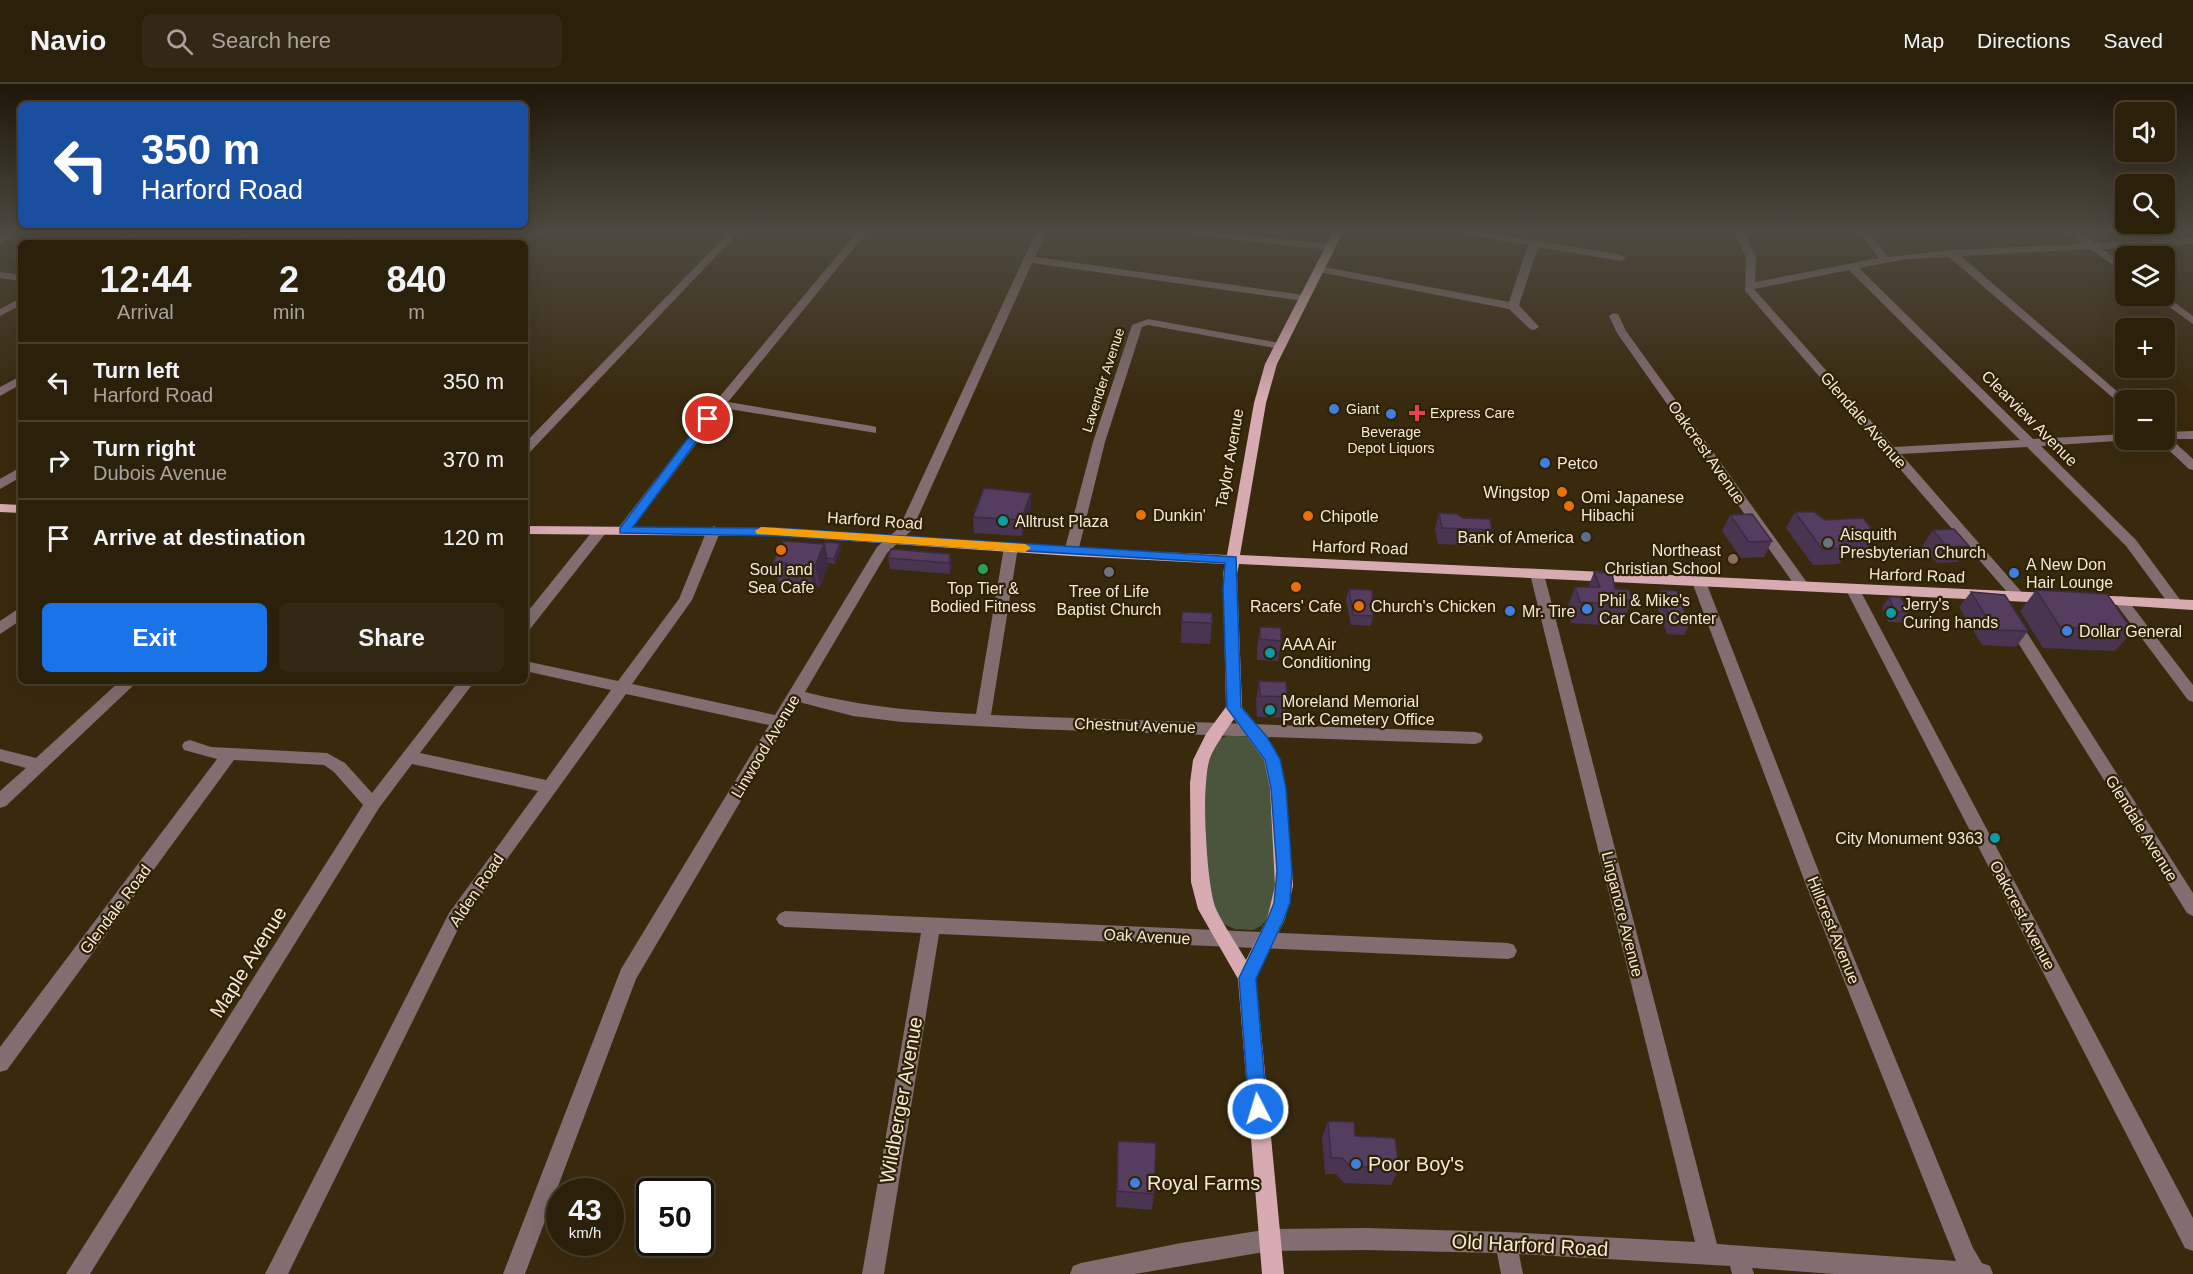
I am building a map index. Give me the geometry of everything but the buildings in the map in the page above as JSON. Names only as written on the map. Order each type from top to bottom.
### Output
[{"type":"main road","name":"Taylor Avenue","points":[[1234,708],[1230,589],[1232,560],[1263,389],[1280,346],[1309,288]]},
{"type":"main road","points":[[0,508],[18,509]]},
{"type":"main road","name":"Harford Road","points":[[528,530],[714,530],[895,539],[1071,552],[2193,605]]},
{"type":"main road","points":[[1247,978],[1282,903],[1285,871],[1276,772],[1268,749],[1234,708],[1206,748],[1201,760],[1198,794],[1202,894],[1207,909],[1247,978],[1273,1274]]},
{"type":"street","points":[[528,447],[681,288]]},
{"type":"street","points":[[624,530],[720,404],[816,288]]},
{"type":"street","name":"Linwood Avenue","points":[[514,1274],[628,975],[882,550],[905,530],[1014,288]]},
{"type":"street","points":[[1230,288],[1304,298]]},
{"type":"street","points":[[1416,288],[1513,306]]},
{"type":"street","points":[[1519,288],[1513,306],[1515,311],[1534,327]]},
{"type":"street","name":"Glendale Avenue","points":[[1750,288],[2019,597]]},
{"type":"street","name":"Clearview Avenue","points":[[1873,288],[2131,543],[2176,604]]},
{"type":"street","points":[[1990,288],[2115,396]]},
{"type":"street","points":[[0,313],[18,303]]},
{"type":"street","points":[[2173,306],[2193,321]]},
{"type":"street","name":"Oakcrest Avenue","points":[[1614,316],[1621,332],[1803,587]]},
{"type":"street","name":"Lavender Avenue","points":[[1071,552],[1099,442],[1137,325],[1148,322],[1280,346]]},
{"type":"street","points":[[0,392],[18,381]]},
{"type":"street","points":[[720,404],[872,430]]},
{"type":"street","points":[[2175,437],[2193,435]]},
{"type":"street","points":[[1891,451],[2115,438]]},
{"type":"street","points":[[2175,449],[2193,466]]},
{"type":"street","points":[[0,485],[18,473]]},
{"type":"street","name":"Alden Road","points":[[276,1274],[455,918],[685,600],[714,530]]},
{"type":"street","points":[[528,608],[596,531]]},
{"type":"street","points":[[528,622],[596,531]]},
{"type":"street","points":[[983,719],[1011,547]]},
{"type":"street","name":"Linganore Avenue","points":[[1537,574],[1709,1254]]},
{"type":"street","name":"Hillcrest Avenue","points":[[1699,582],[1815,885],[1965,1256],[1976,1274]]},
{"type":"street","name":"Oakcrest Avenue","points":[[1853,590],[2193,1240]]},
{"type":"street","name":"Glendale Avenue","points":[[1996,596],[2193,908]]},
{"type":"street","points":[[2121,601],[2193,696]]},
{"type":"street","points":[[0,629],[18,614]]},
{"type":"street","points":[[528,667],[780,722]]},
{"type":"street","points":[[0,801],[127,684]]},
{"type":"street","name":"Maple Avenue","points":[[77,1274],[244,1012],[373,803],[465,684]]},
{"type":"street","points":[[409,757],[476,684]]},
{"type":"street","name":"Chestnut Avenue","points":[[796,696],[876,714],[1475,738]]},
{"type":"street","points":[[190,746],[211,753],[327,759],[337,765],[363,796],[373,803]]},
{"type":"street","name":"Glendale Road","points":[[0,1063],[230,754]]},
{"type":"street","points":[[0,755],[39,765]]},
{"type":"street","points":[[409,757],[549,787]]},
{"type":"street","name":"Oak Avenue","points":[[785,920],[1508,951]]},
{"type":"street","name":"Wildberger Avenue","points":[[873,1274],[931,926]]},
{"type":"street","name":"Old Harford Road","points":[[1081,1274],[1181,1254],[1270,1240],[1366,1239],[1506,1243],[1709,1254],[1741,1265],[1803,1259],[1982,1274]]},
{"type":"street","points":[[1506,1243],[1512,1274]]},
{"type":"green space","points":[[1229,735],[1246,737],[1254,742],[1269,763],[1279,878],[1271,915],[1261,926],[1253,930],[1235,929],[1223,924],[1210,907],[1206,886],[1206,766],[1219,739]]},
{"type":"slow traffic","points":[[761,531],[1025,548]]},
{"type":"place","name":"Giant","points":[[1334,409]]},
{"type":"place","name":"Express Care","points":[[1417,413]]},
{"type":"place","name":"Beverage Depot Liquors","points":[[1391,414]]},
{"type":"place","name":"Petco","points":[[1545,463]]},
{"type":"place","name":"Wingstop","points":[[1562,492]]},
{"type":"place","name":"Omi Japanese Hibachi","points":[[1569,506]]},
{"type":"place","name":"Dunkin'","points":[[1141,515]]},
{"type":"place","name":"Chipotle","points":[[1308,516]]},
{"type":"place","name":"Alltrust Plaza","points":[[1003,521]]},
{"type":"place","name":"Bank of America","points":[[1586,537]]},
{"type":"place","name":"Aisquith Presbyterian Church","points":[[1828,543]]},
{"type":"place","name":"Soul and Sea Cafe","points":[[781,550]]},
{"type":"place","name":"Northeast Christian School","points":[[1733,559]]},
{"type":"place","name":"Top Tier & Bodied Fitness","points":[[983,569]]},
{"type":"place","name":"Tree of Life Baptist Church","points":[[1109,572]]},
{"type":"place","name":"A New Don Hair Lounge","points":[[2014,573]]},
{"type":"place","name":"Racers' Cafe","points":[[1296,587]]},
{"type":"place","name":"Church's Chicken","points":[[1359,606]]},
{"type":"place","name":"Phil & Mike's Car Care Center","points":[[1587,609]]},
{"type":"place","name":"Mr. Tire","points":[[1510,611]]},
{"type":"place","name":"Jerry's Curing hands","points":[[1891,613]]},
{"type":"place","name":"Dollar General","points":[[2067,631]]},
{"type":"place","name":"AAA Air Conditioning","points":[[1270,653]]},
{"type":"place","name":"Moreland Memorial Park Cemetery Office","points":[[1270,710]]},
{"type":"place","name":"City Monument 9363","points":[[1995,838]]},
{"type":"place","name":"Poor Boy's","points":[[1356,1164]]},
{"type":"place","name":"Royal Farms","points":[[1135,1183]]},
{"type":"route","points":[[708,419],[624,530],[778,532],[1071,552],[1232,560],[1230,589],[1234,708],[1268,749],[1272,759],[1278,788],[1285,871],[1282,903],[1247,978],[1258,1109]]}]
